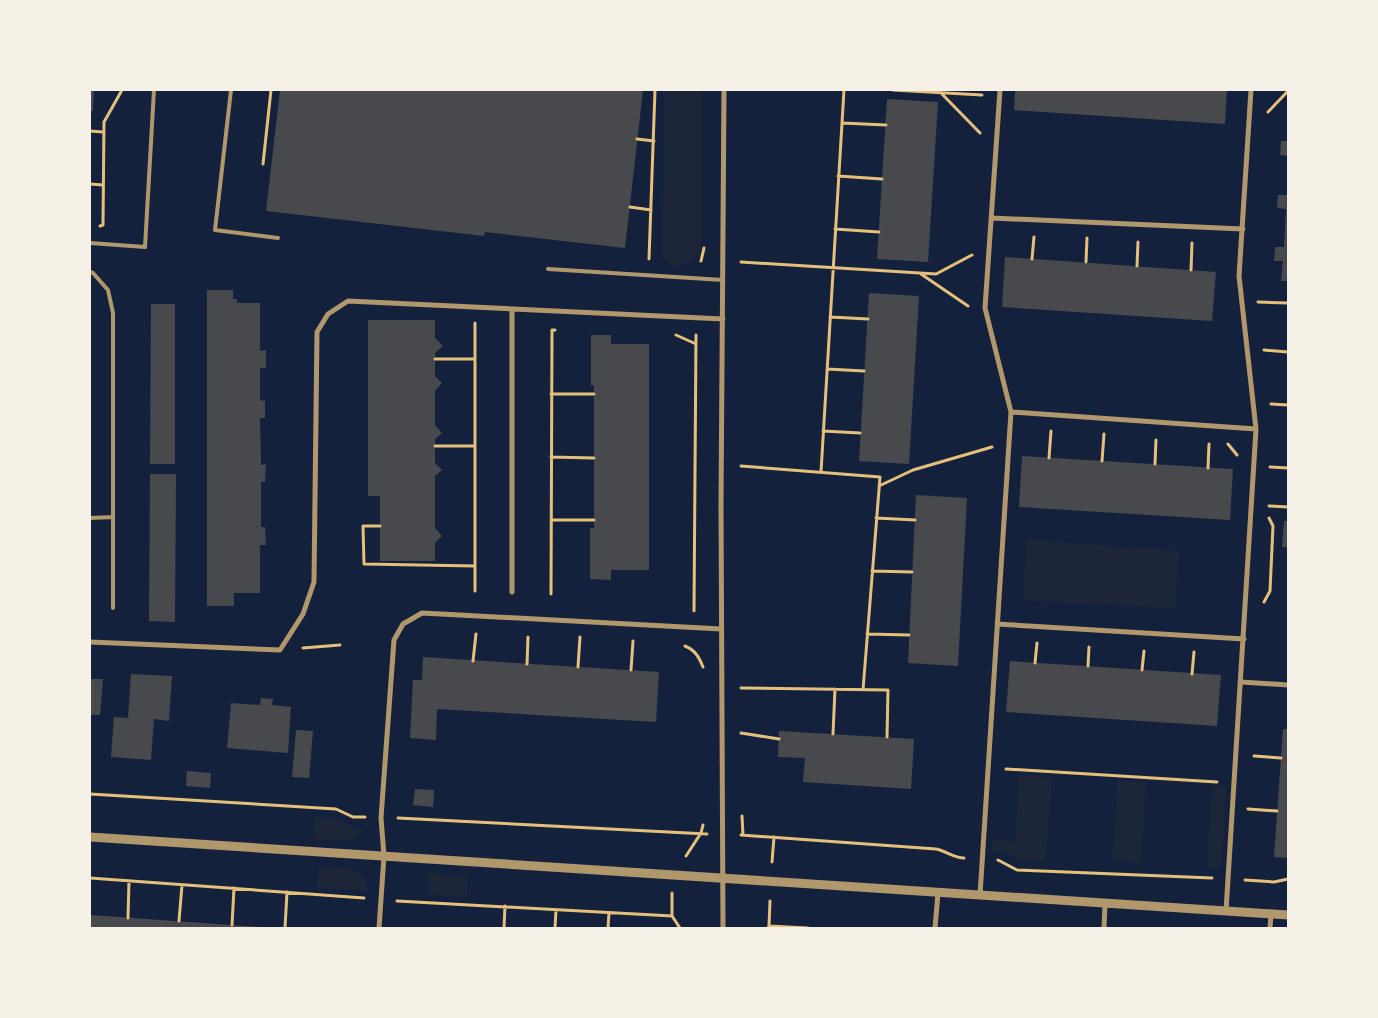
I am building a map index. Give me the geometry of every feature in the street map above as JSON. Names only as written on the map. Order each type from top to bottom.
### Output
[{"type":"street","points":[[723,928],[721,629],[724,90]]},
{"type":"street","points":[[980,895],[1011,412],[985,308],[1000,90]]},
{"type":"street","points":[[1226,911],[1256,429],[1239,276],[1252,90]]},
{"type":"street","points":[[992,218],[1243,229]]},
{"type":"street","points":[[90,642],[280,650],[303,614],[314,582],[317,332],[328,314],[348,301],[723,320]]},
{"type":"street","points":[[512,309],[512,592]]},
{"type":"street","points":[[1011,412],[1256,429]]},
{"type":"street","points":[[379,928],[384,856],[382,818],[394,640],[403,624],[422,613],[721,629]]},
{"type":"street","points":[[998,624],[1244,639]]},
{"type":"street","points":[[1241,682],[1288,685]]},
{"type":"street","points":[[90,837],[1288,915]]},
{"type":"street","points":[[936,928],[938,892]]},
{"type":"street","points":[[1104,928],[1105,904]]},
{"type":"street","points":[[1270,914],[1270,928]]},
{"type":"lane","points":[[90,243],[145,246],[154,90]]},
{"type":"lane","points":[[231,90],[214,230],[278,238]]},
{"type":"lane","points":[[548,269],[723,280]]},
{"type":"lane","points":[[90,272],[108,290],[113,313],[113,608]]},
{"type":"lane","points":[[90,518],[112,517]]},
{"type":"path","points":[[96,227],[103,225],[104,122],[122,90]]},
{"type":"path","points":[[263,164],[271,90]]},
{"type":"path","points":[[649,275],[656,90]]},
{"type":"path","points":[[821,472],[844,90]]},
{"type":"path","points":[[893,90],[989,96]]},
{"type":"path","points":[[952,94],[958,90]]},
{"type":"path","points":[[940,93],[986,139]]},
{"type":"path","points":[[842,123],[886,125]]},
{"type":"path","points":[[90,132],[103,132]]},
{"type":"path","points":[[637,139],[654,141]]},
{"type":"path","points":[[838,176],[882,180]]},
{"type":"path","points":[[90,184],[103,185]]},
{"type":"path","points":[[630,207],[651,210]]},
{"type":"path","points":[[835,229],[879,232]]},
{"type":"path","points":[[1028,234],[1034,234],[1032,259]]},
{"type":"path","points":[[1078,236],[1096,237]]},
{"type":"path","points":[[1086,262],[1087,237]]},
{"type":"path","points":[[1137,266],[1138,239]]},
{"type":"path","points":[[697,278],[705,240]]},
{"type":"path","points":[[1191,270],[1192,241]]},
{"type":"path","points":[[741,262],[936,274],[979,252]]},
{"type":"path","points":[[921,273],[987,319]]},
{"type":"path","points":[[1255,302],[1288,303]]},
{"type":"path","points":[[474,307],[475,590]]},
{"type":"path","points":[[830,317],[868,319]]},
{"type":"path","points":[[693,649],[696,318]]},
{"type":"path","points":[[551,594],[552,330],[561,330]]},
{"type":"path","points":[[670,333],[696,344]]},
{"type":"path","points":[[1259,350],[1288,352]]},
{"type":"path","points":[[435,358],[474,359]]},
{"type":"path","points":[[827,369],[864,371]]},
{"type":"path","points":[[551,394],[594,394]]},
{"type":"path","points":[[1266,404],[1288,405]]},
{"type":"path","points":[[1049,458],[1051,428]]},
{"type":"path","points":[[823,431],[860,433]]},
{"type":"path","points":[[1102,461],[1104,431]]},
{"type":"path","points":[[1155,464],[1157,435]]},
{"type":"path","points":[[1208,468],[1210,438]]},
{"type":"path","points":[[879,486],[913,470],[998,445],[1009,445]]},
{"type":"path","points":[[435,446],[475,446]]},
{"type":"path","points":[[552,457],[594,458]]},
{"type":"path","points":[[741,466],[880,477],[864,690]]},
{"type":"path","points":[[1265,467],[1288,468]]},
{"type":"path","points":[[1263,506],[1288,507]]},
{"type":"path","points":[[876,518],[915,520]]},
{"type":"path","points":[[551,520],[594,520]]},
{"type":"path","points":[[380,526],[363,526],[364,564],[475,566]]},
{"type":"path","points":[[872,570],[912,572]]},
{"type":"path","points":[[474,661],[476,631],[484,632]]},
{"type":"path","points":[[527,664],[528,634]]},
{"type":"path","points":[[867,634],[909,635]]},
{"type":"path","points":[[572,636],[589,638]]},
{"type":"path","points":[[578,667],[580,637]]},
{"type":"path","points":[[624,640],[642,641]]},
{"type":"path","points":[[631,670],[633,640]]},
{"type":"path","points":[[1035,663],[1037,640]]},
{"type":"path","points":[[680,643],[693,649],[700,659],[705,672]]},
{"type":"path","points":[[1088,666],[1089,643]]},
{"type":"path","points":[[280,650],[340,645]]},
{"type":"path","points":[[1142,670],[1144,646]]},
{"type":"path","points":[[1192,674],[1194,649]]},
{"type":"path","points":[[741,688],[888,690],[887,737]]},
{"type":"path","points":[[833,734],[834,689]]},
{"type":"path","points":[[741,733],[779,739]]},
{"type":"path","points":[[1248,756],[1280,758]]},
{"type":"path","points":[[989,768],[1234,783]]},
{"type":"path","points":[[90,794],[336,809],[353,817],[702,833],[936,849],[944,850],[959,858],[1001,860],[1017,870],[1274,882],[1288,879]]},
{"type":"path","points":[[398,809],[398,818]]},
{"type":"path","points":[[1246,809],[1277,811]]},
{"type":"path","points":[[702,833],[704,821]]},
{"type":"path","points":[[90,878],[365,898],[364,905]]},
{"type":"path","points":[[128,918],[129,881]]},
{"type":"path","points":[[180,921],[182,885]]},
{"type":"path","points":[[232,925],[234,888]]},
{"type":"path","points":[[285,928],[288,892]]},
{"type":"path","points":[[396,901],[672,916],[680,928]]},
{"type":"path","points":[[504,928],[505,906]]},
{"type":"path","points":[[555,928],[556,910]]},
{"type":"path","points":[[608,928],[609,913]]},
{"type":"path","points":[[768,928],[769,926],[808,928]]},
{"type":"shaded area","points":[[665,90],[702,90],[701,249],[688,262],[674,268],[663,256],[662,246]]},
{"type":"shaded area","points":[[1027,540],[1179,551],[1175,609],[1023,600]]},
{"type":"shaded area","points":[[1019,775],[1052,777],[1046,862],[1020,860],[1004,851],[992,851],[993,839],[1015,841]]},
{"type":"shaded area","points":[[1118,781],[1146,782],[1141,863],[1112,861]]},
{"type":"shaded area","points":[[1212,786],[1226,786],[1221,867],[1207,867]]},
{"type":"shaded area","points":[[314,817],[334,818],[363,831],[346,840],[313,839]]},
{"type":"shaded area","points":[[319,866],[343,867],[356,871],[366,882],[370,891],[317,888]]},
{"type":"shaded area","points":[[427,873],[468,876],[467,897],[429,895]]},
{"type":"building","points":[[90,90],[94,90],[93,111],[90,111]]},
{"type":"building","points":[[280,90],[643,90],[625,248],[485,232],[484,236],[266,211]]},
{"type":"building","points":[[1015,90],[1227,90],[1225,124],[1014,110]]},
{"type":"building","points":[[887,99],[938,102],[928,262],[877,259]]},
{"type":"building","points":[[1281,141],[1288,141],[1288,156],[1280,155]]},
{"type":"building","points":[[1278,195],[1288,195],[1288,281],[1281,281],[1283,261],[1274,261],[1275,247],[1284,247],[1286,209],[1277,208]]},
{"type":"building","points":[[1005,257],[1216,272],[1212,321],[1002,307]]},
{"type":"building","points":[[207,290],[233,290],[233,299],[237,299],[237,303],[260,303],[260,351],[266,350],[266,368],[260,368],[260,400],[265,401],[265,418],[260,418],[261,465],[266,464],[265,482],[261,482],[261,527],[265,527],[266,545],[260,545],[260,593],[234,593],[234,606],[207,606]]},
{"type":"building","points":[[869,293],[919,296],[909,464],[859,461]]},
{"type":"building","points":[[151,304],[175,304],[175,464],[150,464]]},
{"type":"building","points":[[368,320],[435,320],[435,338],[443,346],[435,353],[435,376],[442,383],[435,391],[435,425],[442,433],[435,439],[435,463],[442,470],[435,476],[435,528],[442,536],[435,543],[435,561],[380,561],[380,496],[368,496]]},
{"type":"building","points":[[591,335],[611,335],[611,344],[649,344],[649,570],[611,570],[611,580],[590,579],[590,528],[594,528],[594,385],[591,386]]},
{"type":"building","points":[[1022,456],[1233,469],[1230,520],[1019,507]]},
{"type":"building","points":[[150,474],[176,474],[175,622],[149,621]]},
{"type":"building","points":[[916,495],[967,498],[958,666],[908,663]]},
{"type":"building","points":[[1284,521],[1288,521],[1288,547],[1282,547]]},
{"type":"building","points":[[423,657],[659,672],[656,722],[437,709],[436,740],[410,738],[413,680],[422,680]]},
{"type":"building","points":[[1010,661],[1221,675],[1217,726],[1006,712]]},
{"type":"building","points":[[131,674],[172,676],[169,721],[154,719],[151,760],[111,757],[114,717],[128,718]]},
{"type":"building","points":[[90,679],[103,679],[100,715],[90,715]]},
{"type":"building","points":[[261,698],[273,699],[272,705],[291,707],[288,753],[227,748],[231,703],[260,705]]},
{"type":"building","points":[[1283,729],[1288,729],[1288,858],[1274,857]]},
{"type":"building","points":[[296,730],[313,731],[309,778],[292,777]]},
{"type":"building","points":[[779,731],[914,739],[911,789],[803,782],[805,758],[778,757]]},
{"type":"building","points":[[187,771],[211,773],[210,788],[186,786]]},
{"type":"building","points":[[415,789],[434,790],[433,807],[413,805]]},
{"type":"building","points":[[90,915],[260,927],[260,928],[90,928]]}]
